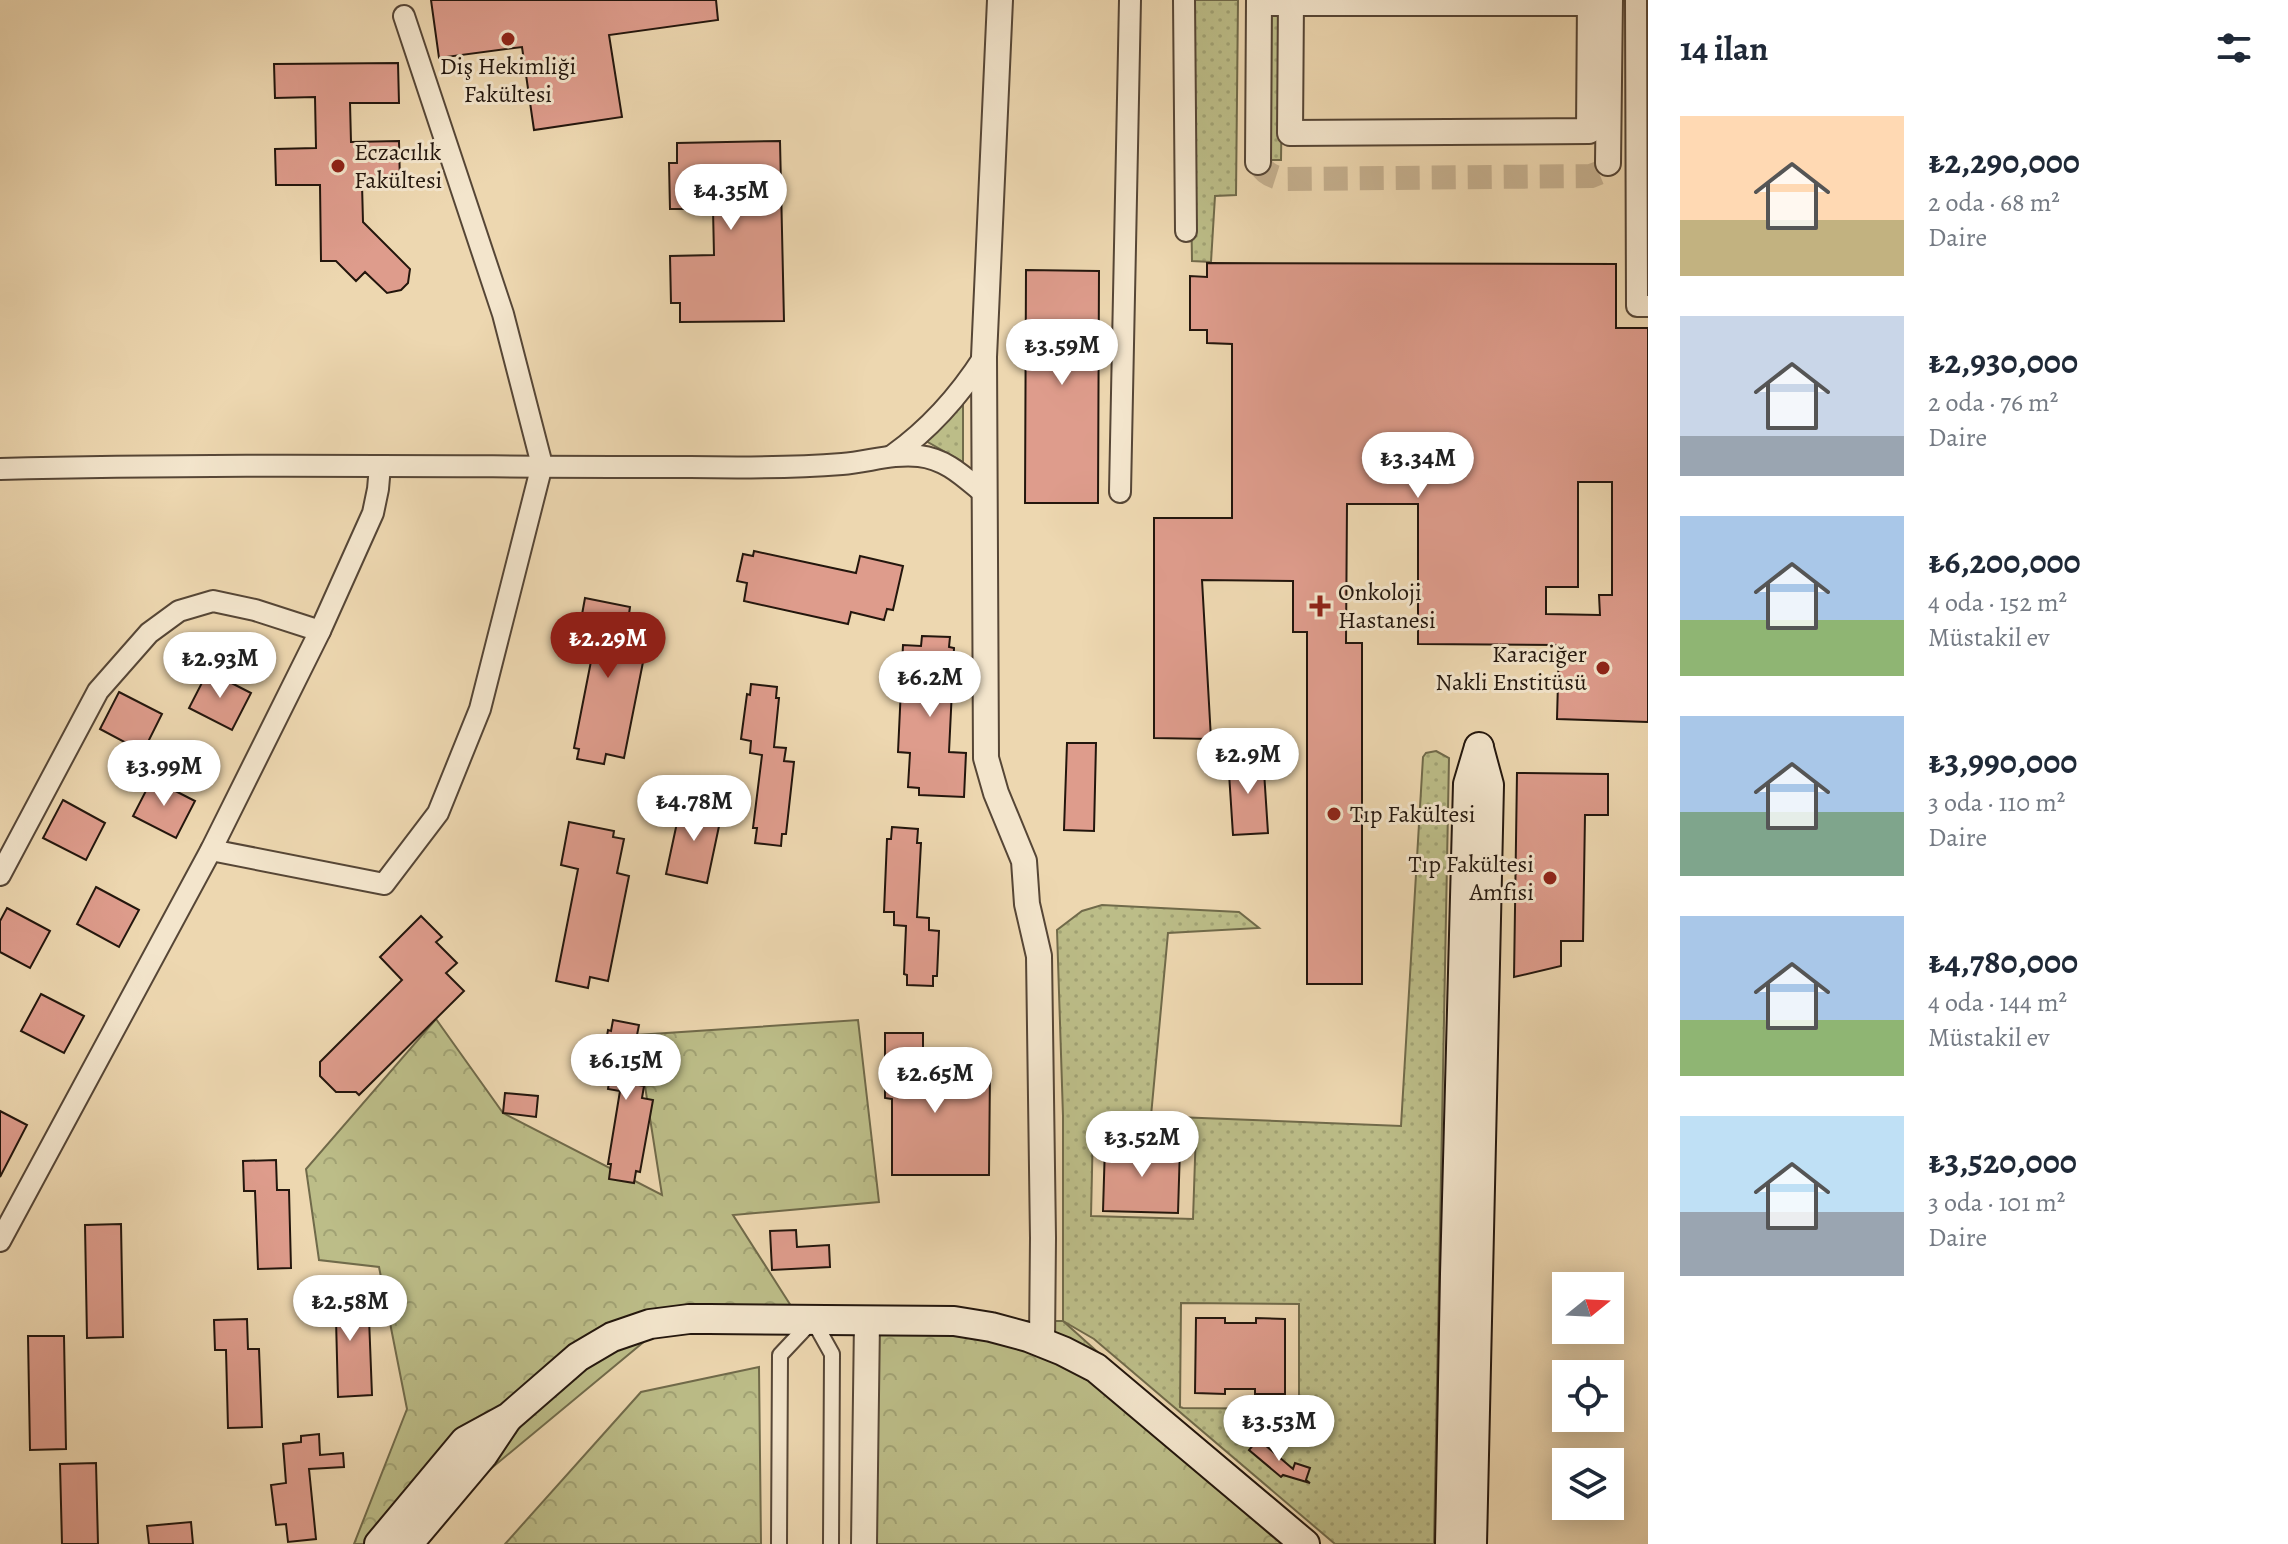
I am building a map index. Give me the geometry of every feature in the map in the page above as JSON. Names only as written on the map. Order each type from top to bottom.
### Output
[{"type":"main road","points":[[1450,1544],[1468,784],[1479,747],[1489,785],[1472,1544]]},
{"type":"main road","points":[[379,1544],[465,1441],[509,1417],[578,1357],[631,1330],[689,1319],[954,1321],[1001,1329],[1042,1342],[1096,1368],[1305,1544]]},
{"type":"main road","points":[[408,1544],[483,1455],[509,1417]]},
{"type":"street","points":[[1000,0],[984,357],[986,758],[996,793],[1024,861],[1027,904],[1039,956],[1042,1342]]},
{"type":"street","points":[[1120,492],[1130,0]]},
{"type":"street","points":[[1184,0],[1186,231]]},
{"type":"street","points":[[1636,0],[1642,142],[1637,306],[1648,306]]},
{"type":"street","points":[[1258,162],[1259,2],[1600,2]]},
{"type":"street","points":[[1291,2],[1290,133],[1589,131],[1600,2]]},
{"type":"street","points":[[1600,2],[1608,163]]},
{"type":"street","points":[[211,850],[384,884],[438,813],[480,709],[542,465],[503,314],[404,16]]},
{"type":"street","points":[[893,455],[944,412],[984,357]]},
{"type":"street","points":[[0,469],[542,465],[788,467],[855,463],[893,455],[919,456],[943,462],[986,495]]},
{"type":"street","points":[[0,1241],[211,850],[320,631],[373,513],[380,466]]},
{"type":"street","points":[[0,875],[98,691],[149,633],[179,611],[213,601],[255,610],[320,631]]},
{"type":"street","points":[[779,1544],[780,1355],[813,1320],[832,1356],[831,1544]]},
{"type":"street","points":[[864,1544],[867,1321]]},
{"type":"green space","points":[[1188,0],[1238,0],[1236,195],[1215,196],[1211,262],[1192,261]]},
{"type":"green space","points":[[1271,16],[1283,16],[1281,160],[1271,160]]},
{"type":"green space","points":[[963,401],[963,462],[926,441]]},
{"type":"green space","points":[[1436,751],[1449,758],[1434,1544],[1335,1544],[1094,1339],[1063,1321],[1063,1116],[1057,930],[1082,911],[1102,905],[1239,912],[1259,928],[1168,933],[1151,1116],[1401,1126],[1423,757]],"holes":[[[1093,1127],[1196,1130],[1193,1219],[1091,1216]],[[1181,1303],[1299,1304],[1299,1409],[1180,1407]]]},
{"type":"green space","points":[[436,1019],[503,1113],[662,1195],[637,1035],[858,1020],[879,1202],[733,1215],[800,1320],[669,1321],[400,1544],[354,1544],[407,1409],[379,1267],[319,1260],[306,1169]]},
{"type":"green space","points":[[867,1321],[1063,1321],[1312,1544],[877,1544]]},
{"type":"green space","points":[[759,1367],[761,1544],[505,1544],[641,1392]]},
{"type":"building","points":[[431,0],[716,0],[718,20],[609,35],[622,117],[534,130],[522,47],[439,58]]},
{"type":"building","name":"Eczacılık Fakültesi","points":[[398,63],[399,103],[350,103],[351,142],[399,141],[400,184],[362,184],[363,222],[410,269],[408,283],[401,290],[387,293],[365,272],[356,281],[336,261],[321,261],[320,185],[276,185],[275,149],[316,148],[315,97],[275,98],[274,64]]},
{"type":"building","points":[[780,141],[784,321],[680,322],[680,303],[671,303],[670,256],[714,255],[713,209],[670,209],[669,163],[677,163],[677,143]]},
{"type":"building","points":[[1207,263],[1616,264],[1616,328],[1648,328],[1648,722],[1557,719],[1559,645],[1418,644],[1418,504],[1347,504],[1346,643],[1362,643],[1362,984],[1307,984],[1307,632],[1293,632],[1293,581],[1202,580],[1211,739],[1154,738],[1154,518],[1232,518],[1232,344],[1207,343],[1207,330],[1190,330],[1190,276],[1207,277]],"holes":[[[1578,482],[1612,482],[1612,595],[1599,595],[1600,615],[1546,614],[1546,587],[1578,587]]]},
{"type":"building","points":[[1026,270],[1099,271],[1098,503],[1025,503]]},
{"type":"building","points":[[754,551],[856,573],[860,556],[903,566],[893,610],[887,609],[884,620],[851,612],[848,624],[744,601],[747,583],[737,581],[743,554],[753,556]]},
{"type":"building","points":[[585,598],[630,607],[629,614],[640,616],[633,650],[645,652],[624,758],[606,754],[604,764],[577,759],[579,749],[574,748],[594,646],[577,642]]},
{"type":"building","points":[[922,636],[950,637],[949,647],[954,648],[949,752],[966,753],[964,797],[919,795],[919,788],[908,787],[910,753],[898,752],[903,645],[921,646]]},
{"type":"building","points":[[208,671],[251,693],[232,730],[189,708]]},
{"type":"building","points":[[751,684],[777,687],[776,698],[779,698],[774,747],[786,748],[784,761],[794,762],[786,834],[782,834],[781,846],[755,843],[757,828],[753,828],[762,755],[750,753],[751,741],[741,739]]},
{"type":"building","points":[[119,692],[162,714],[143,752],[100,729]]},
{"type":"building","points":[[1067,743],[1096,743],[1094,831],[1064,830]]},
{"type":"building","points":[[1263,756],[1268,833],[1233,835],[1228,758]]},
{"type":"building","name":"Tıp Fakültesi Amfisi","points":[[1517,773],[1608,774],[1608,815],[1585,815],[1583,941],[1561,941],[1561,966],[1514,977]]},
{"type":"building","points":[[152,779],[195,801],[176,838],[133,816]]},
{"type":"building","points":[[63,800],[105,823],[86,860],[43,838]]},
{"type":"building","points":[[681,804],[722,812],[707,883],[666,874]]},
{"type":"building","points":[[569,822],[614,831],[613,837],[624,839],[617,873],[629,876],[608,981],[590,977],[588,988],[556,981],[578,869],[561,865]]},
{"type":"building","points":[[892,827],[918,829],[917,843],[921,843],[917,917],[929,918],[929,930],[939,931],[937,976],[933,976],[933,986],[907,985],[907,975],[904,974],[906,926],[894,925],[894,912],[884,912],[887,839],[891,839]]},
{"type":"building","points":[[96,887],[139,910],[119,947],[77,924]]},
{"type":"building","points":[[7,908],[50,931],[30,968],[0,952],[0,921]]},
{"type":"building","points":[[421,916],[442,937],[436,942],[457,963],[446,973],[464,991],[359,1095],[356,1092],[336,1092],[320,1076],[320,1062],[402,980],[380,957]]},
{"type":"building","points":[[41,994],[84,1016],[64,1053],[21,1031]]},
{"type":"building","points":[[613,1020],[639,1025],[632,1084],[644,1086],[642,1098],[653,1100],[640,1172],[636,1171],[634,1183],[609,1179],[611,1164],[608,1164],[620,1091],[608,1089],[610,1076],[600,1075],[608,1030],[611,1031]]},
{"type":"building","points":[[885,1033],[923,1033],[923,1086],[949,1086],[949,1070],[990,1070],[989,1175],[892,1175],[892,1099],[885,1098]]},
{"type":"building","points":[[505,1093],[538,1096],[536,1117],[503,1113]]},
{"type":"building","points":[[0,1111],[27,1125],[0,1177]]},
{"type":"building","points":[[1105,1145],[1180,1147],[1178,1213],[1103,1211]]},
{"type":"building","points":[[276,1160],[277,1190],[289,1190],[291,1268],[258,1269],[255,1191],[244,1191],[243,1161]]},
{"type":"building","points":[[121,1224],[123,1337],[87,1338],[85,1225]]},
{"type":"building","points":[[796,1230],[797,1247],[829,1245],[830,1267],[772,1270],[770,1231]]},
{"type":"building","points":[[356,1288],[358,1318],[369,1318],[372,1395],[338,1397],[336,1319],[325,1319],[324,1289]]},
{"type":"building","points":[[1196,1318],[1225,1318],[1225,1323],[1256,1323],[1256,1318],[1285,1319],[1285,1394],[1255,1394],[1255,1389],[1225,1389],[1225,1394],[1195,1393]]},
{"type":"building","points":[[247,1319],[248,1349],[259,1349],[262,1427],[228,1428],[226,1350],[215,1350],[214,1320]]},
{"type":"building","points":[[28,1336],[64,1336],[66,1449],[30,1450]]},
{"type":"building","points":[[319,1434],[320,1455],[343,1453],[344,1467],[309,1469],[316,1539],[288,1542],[286,1524],[276,1525],[271,1485],[286,1483],[283,1444],[301,1442],[301,1436]]},
{"type":"building","points":[[1258,1439],[1293,1469],[1295,1463],[1310,1468],[1306,1480],[1310,1483],[1281,1477],[1249,1450]]},
{"type":"building","points":[[96,1463],[98,1544],[62,1544],[60,1464]]},
{"type":"building","points":[[191,1522],[193,1544],[149,1544],[147,1526]]},
{"type":"tunnel","points":[[1258,162],[1269,174],[1286,179],[1591,176],[1601,172],[1608,163]]},
{"type":"place","name":"Diş Hekimliği Fakültesi","points":[[508,39]]},
{"type":"place","name":"Eczacılık Fakültesi","points":[[338,166]]},
{"type":"place","name":"Onkoloji Hastanesi","points":[[1320,606]]},
{"type":"place","name":"Karaciğer Nakli Enstitüsü","points":[[1603,668]]},
{"type":"place","name":"Tıp Fakültesi","points":[[1334,814]]},
{"type":"place","name":"Tıp Fakültesi Amfisi","points":[[1550,878]]}]
